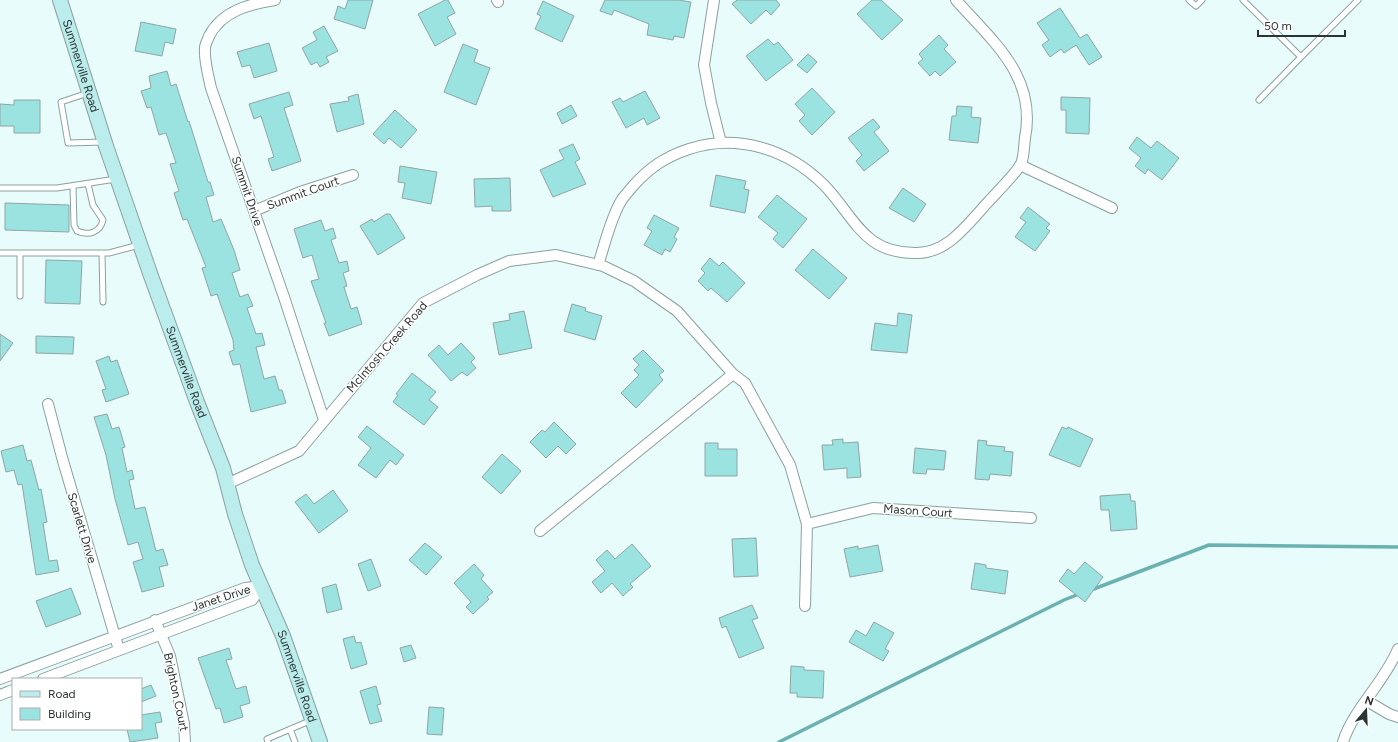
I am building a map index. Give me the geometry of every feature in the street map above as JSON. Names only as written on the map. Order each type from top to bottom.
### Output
[{"type":"main road","name":"Summerville Road","points":[[60,0],[105,142],[140,245],[197,402],[223,468],[235,514],[252,565],[283,636],[320,742]]},
{"type":"street","name":"Summit Drive","points":[[275,0],[258,3],[231,12],[220,21],[205,46],[205,60],[211,88],[324,420]]},
{"type":"street","points":[[714,0],[704,65],[711,103],[721,143]]},
{"type":"street","points":[[598,265],[621,200],[646,172],[669,156],[697,146],[721,143],[734,142],[762,148],[787,157],[823,185],[857,228],[867,237],[890,249],[916,253],[929,251],[942,246],[964,230],[1020,165],[1029,122],[1028,108],[1022,83],[1009,60],[956,0]]},
{"type":"street","points":[[1020,165],[1112,208]]},
{"type":"street","name":"Summit Court","points":[[254,211],[300,192],[352,175]]},
{"type":"street","name":"McIntosh Creek Road","points":[[227,484],[299,451],[423,303],[477,275],[509,261],[556,255],[598,265],[634,281],[677,311],[733,374],[745,383],[790,465],[807,524],[805,606]]},
{"type":"street","points":[[540,530],[733,374]]},
{"type":"street","name":"Scarlett Drive","points":[[48,404],[63,461],[119,650]]},
{"type":"street","name":"Mason Court","points":[[807,524],[873,508],[1031,518]]},
{"type":"street","name":"Janet Drive","points":[[0,679],[245,588],[262,586]]},
{"type":"street","name":"Janet Drive","points":[[46,678],[252,600],[262,586]]},
{"type":"street","name":"Brighton Court","points":[[156,620],[170,656],[184,724],[185,742]]},
{"type":"street","points":[[1343,742],[1351,723],[1390,667],[1398,649]]},
{"type":"street","points":[[0,695],[12,690]]},
{"type":"street","points":[[1367,701],[1389,714],[1398,717]]},
{"type":"lane","points":[[1189,0],[1196,6],[1202,0]]},
{"type":"lane","points":[[1243,0],[1301,57]]},
{"type":"lane","points":[[1258,100],[1358,0]]},
{"type":"lane","points":[[89,92],[61,102],[68,143],[105,142]]},
{"type":"lane","points":[[0,188],[56,188],[88,184],[117,178]]},
{"type":"lane","points":[[73,186],[74,225],[77,231],[83,234],[91,234],[101,226],[103,220],[93,205],[88,184]]},
{"type":"lane","points":[[0,253],[109,253],[140,245]]},
{"type":"lane","points":[[20,253],[20,296]]},
{"type":"lane","points":[[102,253],[103,302]]},
{"type":"lane","points":[[268,742],[267,739],[313,720]]},
{"type":"lane","points":[[290,729],[295,742]]},
{"type":"building","points":[[348,0],[373,0],[365,29],[334,19],[338,6],[345,9]]},
{"type":"building","points":[[445,0],[448,0],[455,13],[447,17],[456,34],[435,46],[418,14]]},
{"type":"building","points":[[605,0],[678,0],[691,2],[684,38],[674,36],[673,40],[647,35],[649,24],[614,10],[612,15],[600,11]]},
{"type":"building","points":[[737,0],[776,0],[780,5],[771,15],[766,10],[751,24],[732,4]]},
{"type":"building","points":[[872,0],[881,0],[903,20],[882,40],[857,14]]},
{"type":"building","points":[[543,1],[574,16],[562,42],[535,29],[541,16],[537,14]]},
{"type":"building","points":[[1060,8],[1080,38],[1087,34],[1102,57],[1089,65],[1076,45],[1064,53],[1061,49],[1050,57],[1042,45],[1049,40],[1037,23]]},
{"type":"building","points":[[141,22],[176,29],[173,44],[165,42],[162,56],[135,51]]},
{"type":"building","points":[[324,26],[338,51],[326,57],[329,62],[320,67],[317,62],[311,65],[302,48],[317,40],[313,32]]},
{"type":"building","points":[[939,35],[948,45],[944,49],[956,62],[940,76],[935,71],[930,76],[918,63],[923,59],[919,54]]},
{"type":"building","points":[[768,39],[774,45],[778,42],[793,60],[766,81],[746,56]]},
{"type":"building","points":[[269,43],[277,71],[254,78],[250,65],[242,67],[237,52]]},
{"type":"building","points":[[463,44],[478,50],[474,62],[490,68],[476,105],[444,92]]},
{"type":"building","points":[[808,54],[817,62],[807,73],[797,65]]},
{"type":"building","points":[[167,71],[171,86],[176,84],[208,182],[210,182],[214,195],[206,197],[213,222],[221,219],[234,250],[240,270],[232,273],[240,297],[248,294],[253,306],[247,308],[256,334],[262,333],[265,345],[256,347],[264,379],[275,376],[279,390],[282,390],[286,403],[251,412],[240,364],[233,365],[229,352],[234,350],[233,340],[217,294],[211,296],[202,268],[206,267],[187,219],[183,220],[174,193],[179,191],[170,164],[176,163],[166,133],[159,135],[151,107],[147,108],[141,91],[151,88],[149,76]]},
{"type":"building","points":[[812,88],[835,112],[812,135],[799,121],[805,115],[795,104]]},
{"type":"building","points":[[645,91],[660,118],[647,125],[644,118],[626,128],[612,102],[620,98],[623,102]]},
{"type":"building","points":[[289,92],[293,105],[284,108],[301,161],[272,171],[268,159],[274,157],[261,116],[254,119],[249,104]]},
{"type":"building","points":[[358,94],[364,124],[337,132],[330,104],[349,101],[348,97]]},
{"type":"building","points":[[1061,97],[1090,98],[1089,134],[1066,133],[1066,110],[1061,110]]},
{"type":"building","points":[[14,100],[40,100],[40,133],[14,133],[14,126],[0,126],[0,104],[14,105]]},
{"type":"building","points":[[571,105],[577,116],[562,124],[557,113]]},
{"type":"building","points":[[957,106],[972,107],[971,117],[981,118],[978,143],[949,140],[952,116],[956,116]]},
{"type":"building","points":[[395,110],[417,130],[401,148],[389,138],[384,144],[373,134]]},
{"type":"building","points":[[873,119],[880,127],[874,132],[889,151],[864,171],[856,161],[862,155],[848,138]]},
{"type":"building","points":[[1137,137],[1151,148],[1157,141],[1179,158],[1162,180],[1148,169],[1145,174],[1135,166],[1141,158],[1129,148]]},
{"type":"building","points":[[573,144],[580,159],[575,162],[586,184],[553,197],[540,170],[564,159],[559,150]]},
{"type":"building","points":[[400,166],[437,172],[431,204],[402,198],[405,183],[398,182]]},
{"type":"building","points":[[716,175],[746,181],[744,189],[749,190],[745,213],[710,206]]},
{"type":"building","points":[[510,178],[511,211],[492,211],[492,206],[475,207],[474,179]]},
{"type":"building","points":[[903,188],[926,204],[914,222],[889,208]]},
{"type":"building","points":[[777,195],[807,219],[783,248],[773,239],[778,233],[758,217]]},
{"type":"building","points":[[5,203],[69,205],[69,232],[5,230]]},
{"type":"building","points":[[1028,207],[1050,224],[1046,228],[1050,231],[1035,251],[1015,237],[1026,222],[1020,218]]},
{"type":"building","points":[[386,214],[390,214],[405,238],[378,255],[360,226],[372,219],[374,222]]},
{"type":"building","points":[[654,215],[679,228],[674,237],[677,239],[670,252],[665,249],[662,255],[644,245],[652,231],[647,228]]},
{"type":"building","points":[[321,220],[325,231],[333,228],[336,238],[331,240],[339,263],[347,261],[349,271],[343,273],[347,286],[344,287],[351,309],[357,307],[362,324],[329,336],[311,281],[319,279],[312,255],[303,258],[294,229]]},
{"type":"building","points":[[813,249],[847,278],[829,299],[795,270]]},
{"type":"building","points":[[710,258],[719,266],[723,262],[745,283],[727,302],[711,288],[708,291],[698,281],[705,273],[701,269]]},
{"type":"building","points":[[46,260],[82,261],[80,304],[45,303]]},
{"type":"building","points":[[572,304],[586,308],[585,311],[602,316],[595,340],[564,331]]},
{"type":"building","points":[[524,311],[532,348],[499,355],[493,323],[510,320],[509,314]]},
{"type":"building","points":[[898,313],[912,315],[907,353],[871,350],[875,323],[897,326]]},
{"type":"building","points":[[0,334],[13,343],[0,361]]},
{"type":"building","points":[[36,336],[74,337],[73,354],[36,353]]},
{"type":"building","points":[[461,343],[475,358],[471,362],[476,368],[467,376],[462,372],[451,381],[428,355],[439,345],[448,355]]},
{"type":"building","points":[[643,350],[664,371],[659,375],[663,380],[636,408],[621,393],[639,375],[634,370],[639,365],[633,359]]},
{"type":"building","points":[[109,356],[111,362],[117,360],[129,394],[106,402],[102,390],[106,389],[96,361]]},
{"type":"building","points":[[412,373],[436,392],[429,400],[438,407],[424,425],[393,402],[398,395],[396,394]]},
{"type":"building","points":[[107,414],[112,429],[119,427],[125,447],[122,448],[127,472],[132,470],[134,479],[129,480],[135,509],[145,507],[156,551],[163,549],[168,565],[159,567],[164,586],[142,592],[133,562],[143,559],[138,542],[128,545],[115,499],[106,455],[94,417]]},
{"type":"building","points":[[554,422],[576,444],[566,454],[558,446],[546,458],[530,442],[542,430],[545,432]]},
{"type":"building","points":[[367,426],[404,455],[396,465],[390,460],[376,478],[358,465],[371,448],[358,437]]},
{"type":"building","points":[[1062,427],[1067,429],[1068,427],[1093,439],[1080,467],[1049,455]]},
{"type":"building","points":[[843,439],[843,443],[858,442],[861,477],[847,478],[847,468],[824,470],[822,445],[833,445],[832,440]]},
{"type":"building","points":[[978,440],[987,441],[986,445],[1005,447],[1004,451],[1013,452],[1011,476],[990,474],[989,480],[975,479]]},
{"type":"building","points":[[705,443],[718,443],[718,449],[737,449],[737,476],[705,476]]},
{"type":"building","points":[[23,445],[27,461],[31,460],[39,490],[41,489],[47,522],[43,523],[49,561],[57,560],[59,571],[36,575],[22,484],[18,485],[14,470],[6,472],[1,451]]},
{"type":"building","points":[[915,448],[946,451],[944,470],[927,469],[926,474],[913,473]]},
{"type":"building","points":[[502,454],[521,471],[501,494],[482,477]]},
{"type":"building","points":[[333,490],[348,511],[319,533],[295,502],[306,494],[314,504]]},
{"type":"building","points":[[1130,494],[1131,501],[1135,501],[1137,529],[1111,531],[1109,510],[1101,510],[1100,496]]},
{"type":"building","points":[[756,538],[758,576],[734,577],[732,539]]},
{"type":"building","points":[[425,543],[442,557],[426,575],[409,560]]},
{"type":"building","points":[[632,544],[651,566],[630,584],[633,587],[623,596],[612,583],[601,593],[592,582],[605,571],[596,560],[607,550],[615,559]]},
{"type":"building","points":[[878,545],[883,571],[850,577],[844,549],[858,546],[858,549]]},
{"type":"building","points":[[371,559],[381,586],[368,591],[358,564]]},
{"type":"building","points":[[1085,562],[1103,577],[1085,602],[1059,581],[1068,569],[1074,574]]},
{"type":"building","points":[[975,563],[986,565],[986,568],[1008,571],[1005,594],[971,589]]},
{"type":"building","points":[[474,564],[484,575],[481,579],[493,592],[487,597],[489,599],[473,614],[466,607],[471,602],[454,583]]},
{"type":"building","points":[[336,584],[342,609],[327,613],[322,588]]},
{"type":"building","points":[[71,588],[81,614],[46,627],[36,601]]},
{"type":"building","points":[[752,605],[758,618],[752,620],[764,648],[739,658],[726,626],[722,628],[719,618]]},
{"type":"building","points":[[874,622],[894,633],[885,649],[889,651],[883,661],[849,642],[856,630],[866,636]]},
{"type":"building","points":[[354,636],[356,643],[361,642],[367,664],[351,669],[343,639]]},
{"type":"building","points":[[411,645],[416,658],[404,662],[400,648]]},
{"type":"building","points":[[229,648],[232,659],[226,660],[236,689],[246,686],[250,703],[240,706],[243,717],[224,723],[220,708],[216,709],[198,658]]},
{"type":"building","points":[[791,666],[804,667],[804,670],[824,671],[823,698],[797,697],[797,693],[790,693]]},
{"type":"building","points":[[151,685],[156,696],[142,702],[142,689]]},
{"type":"building","points":[[376,686],[381,704],[377,705],[382,721],[370,724],[360,691]]},
{"type":"building","points":[[429,707],[444,708],[442,735],[427,734]]},
{"type":"building","points":[[160,712],[162,722],[155,723],[158,738],[130,742],[127,730],[142,730],[142,715]]},
{"type":"waterway","points":[[1091,590],[1209,545],[1398,547]]},
{"type":"waterway","points":[[779,742],[1064,600],[1079,594]]}]
